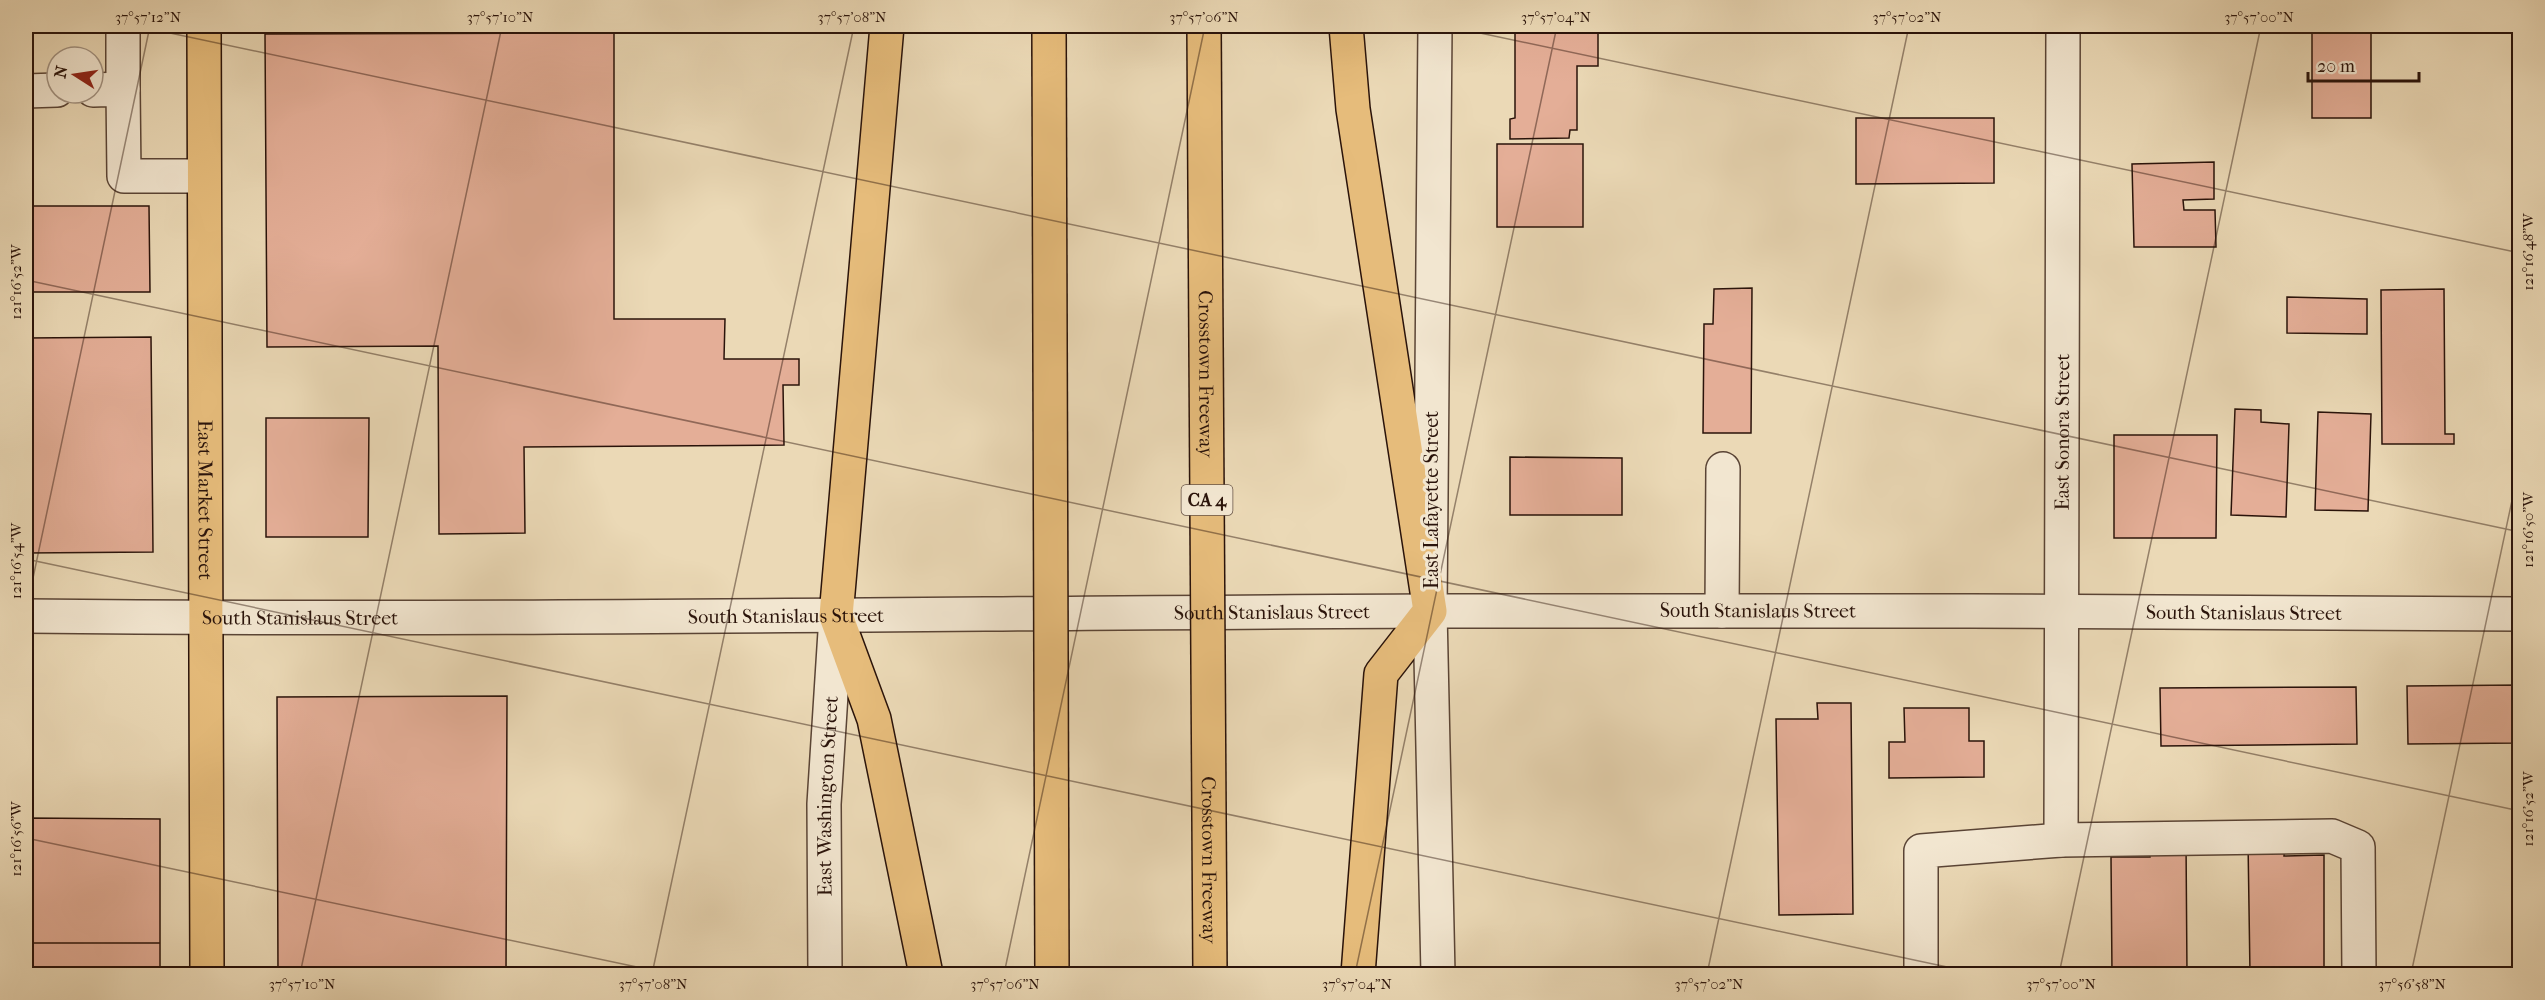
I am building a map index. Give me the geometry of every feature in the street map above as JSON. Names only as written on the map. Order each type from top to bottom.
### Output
[{"type":"main road","name":"East Market Street","points":[[204,26],[207,975]]},
{"type":"main road","points":[[887,26],[836,616],[874,718],[926,975]]},
{"type":"main road","points":[[1049,26],[1052,975]]},
{"type":"main road","name":"Crosstown Freeway","points":[[1204,26],[1210,975]]},
{"type":"main road","points":[[1346,26],[1355,121],[1430,611],[1381,674],[1359,966]]},
{"type":"street","points":[[123,26],[108,89],[124,176],[204,177]]},
{"type":"street","name":"East Lafayette Street","points":[[1435,26],[1430,611],[1438,975]]},
{"type":"street","name":"East Sonora Street","points":[[2061,840],[2063,26]]},
{"type":"street","points":[[26,91],[45,90]]},
{"type":"street","points":[[1722,611],[1723,469]]},
{"type":"street","name":"South Stanislaus Street","points":[[26,616],[206,618],[836,616],[1430,611],[2520,614]]},
{"type":"street","name":"East Washington Street","points":[[825,975],[824,804],[836,616]]},
{"type":"street","points":[[1921,975],[1921,851],[2061,840],[2332,836],[2358,848],[2359,975]]},
{"type":"building","points":[[1515,26],[1598,26],[1598,66],[1577,66],[1577,130],[1570,130],[1569,138],[1510,139],[1510,119],[1515,118]]},
{"type":"building","points":[[2312,26],[2371,26],[2371,118],[2312,118]]},
{"type":"building","points":[[614,33],[614,319],[725,319],[724,359],[799,359],[799,385],[783,385],[784,445],[524,447],[525,533],[439,534],[438,346],[267,347],[265,34]]},
{"type":"building","points":[[1856,118],[1994,118],[1994,183],[1856,184]]},
{"type":"building","points":[[1497,144],[1583,144],[1583,227],[1497,227]]},
{"type":"building","points":[[2214,162],[2214,199],[2183,200],[2184,210],[2215,210],[2216,247],[2134,247],[2132,164]]},
{"type":"building","points":[[26,206],[149,206],[150,292],[26,292]]},
{"type":"building","points":[[1752,288],[1751,433],[1703,433],[1704,324],[1713,324],[1714,289]]},
{"type":"building","points":[[2444,289],[2445,434],[2454,434],[2454,444],[2382,444],[2381,290]]},
{"type":"building","points":[[2287,297],[2367,299],[2367,334],[2287,333]]},
{"type":"building","points":[[151,337],[153,552],[26,553],[26,338]]},
{"type":"building","points":[[2235,409],[2261,410],[2261,422],[2289,424],[2286,517],[2231,515]]},
{"type":"building","points":[[2318,412],[2371,414],[2368,511],[2315,510]]},
{"type":"building","points":[[266,418],[369,418],[368,537],[266,537]]},
{"type":"building","points":[[2114,435],[2217,435],[2216,538],[2114,538]]},
{"type":"building","points":[[1510,457],[1622,458],[1622,515],[1510,515]]},
{"type":"building","points":[[2520,685],[2520,743],[2408,744],[2407,686]]},
{"type":"building","points":[[2356,687],[2357,744],[2161,746],[2160,688]]},
{"type":"building","points":[[507,696],[506,974],[278,974],[277,697]]},
{"type":"building","points":[[1817,703],[1851,703],[1853,914],[1779,915],[1776,719],[1818,719]]},
{"type":"building","points":[[1904,708],[1969,708],[1969,741],[1984,741],[1984,777],[1889,778],[1889,742],[1905,742]]},
{"type":"building","points":[[26,818],[160,819],[160,943],[26,943]]},
{"type":"building","points":[[2285,840],[2284,856],[2324,855],[2324,974],[2250,974],[2248,841]]},
{"type":"building","points":[[2150,841],[2186,841],[2187,974],[2112,974],[2111,857],[2150,857]]},
{"type":"building","points":[[26,943],[160,943],[160,974],[26,974]]},
{"type":"building","points":[[1779,967],[1854,967],[1854,974],[1779,974]]}]
